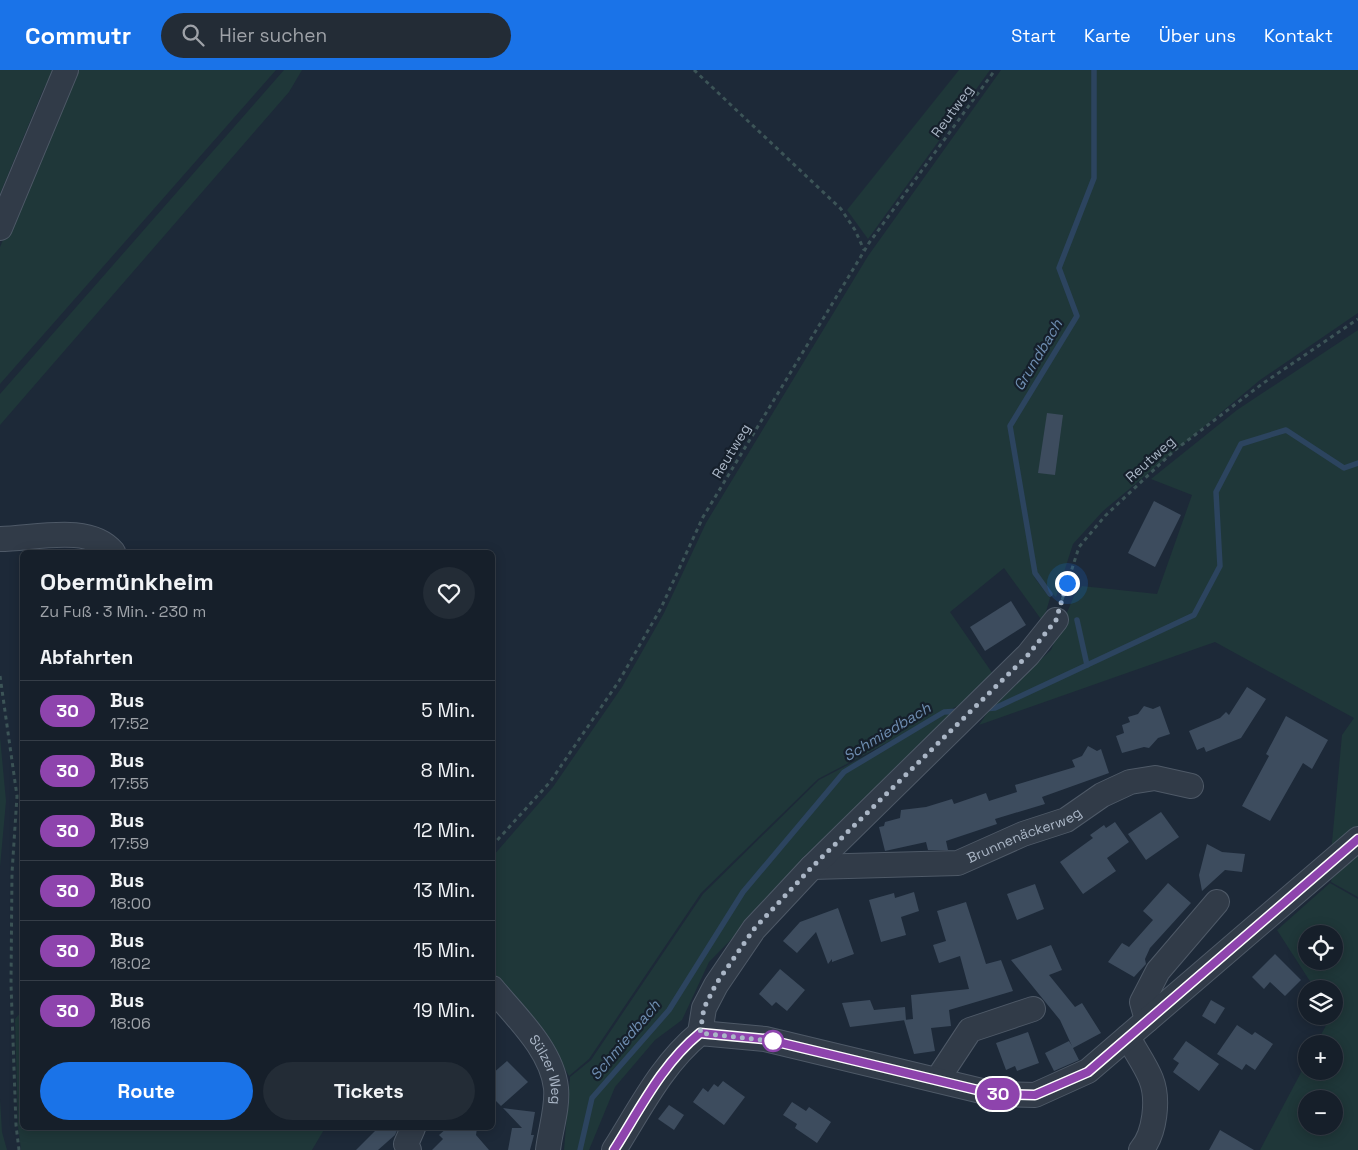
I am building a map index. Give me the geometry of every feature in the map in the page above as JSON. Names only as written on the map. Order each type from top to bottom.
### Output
[{"type":"street","points":[[0,228],[66,70]]},
{"type":"street","points":[[0,539],[40,535],[83,536],[112,550]]},
{"type":"street","points":[[614,1150],[664,1070],[682,1048],[700,1033],[704,1008],[716,984],[754,929],[812,867],[1028,655],[1056,620]]},
{"type":"street","name":"Brunnenäckerweg","points":[[812,867],[958,863],[1023,834],[1066,820],[1102,795],[1130,782],[1155,778],[1192,786]]},
{"type":"street","points":[[700,1033],[765,1039],[994,1094],[1035,1095],[1088,1072],[1358,839]]},
{"type":"street","points":[[1147,1020],[1142,1002],[1158,971],[1217,902]]},
{"type":"street","name":"Sülzer Weg","points":[[496,1001],[541,1050],[553,1073],[556,1090],[548,1150]]},
{"type":"street","points":[[937,1080],[970,1030],[1033,1009]]},
{"type":"street","points":[[1128,1037],[1152,1080],[1155,1108],[1149,1142],[1141,1150]]},
{"type":"street","points":[[408,1150],[406,1144],[412,1130]]},
{"type":"path","points":[[694,70],[841,209],[856,230],[864,251]]},
{"type":"path","name":"Reutweg","points":[[495,843],[550,782],[619,681],[661,608],[703,518],[864,251],[995,70]]},
{"type":"path","name":"Reutweg","points":[[1056,620],[1079,547],[1105,516],[1175,450],[1262,384],[1358,319]]},
{"type":"path","points":[[0,676],[17,796],[12,873],[11,984],[16,1125],[19,1150]]},
{"type":"green space","points":[[0,70],[54,70],[43,90],[0,194]]},
{"type":"green space","points":[[74,70],[276,70],[0,384],[0,247]]},
{"type":"green space","points":[[284,70],[302,70],[289,92],[0,425],[0,394]]},
{"type":"green space","points":[[959,70],[990,70],[868,239],[847,210]]},
{"type":"green space","points":[[1001,70],[1358,70],[1358,313],[1260,380],[1103,511],[1073,544],[1056,597],[1034,577],[1050,598],[1043,622],[1004,568],[950,612],[993,674],[963,703],[818,779],[701,893],[589,1059],[569,1076],[552,1046],[495,975],[495,854],[553,787],[622,687],[664,613],[706,523],[868,256]]},
{"type":"green space","points":[[1358,330],[1358,829],[1331,853],[1342,735],[1354,718],[1215,642],[979,725],[994,703],[1051,650],[1074,596],[1082,586],[1157,594],[1192,495],[1151,479],[1237,410]]},
{"type":"green space","points":[[964,704],[709,962],[682,1020],[655,1040],[615,1087],[589,1150],[564,1150],[570,1077],[591,1060],[703,894],[819,780]]},
{"type":"green space","points":[[0,737],[6,801],[0,867]]},
{"type":"green space","points":[[1358,851],[1358,897],[1331,882],[1333,873]]},
{"type":"green space","points":[[1330,883],[1358,899],[1358,1150],[1260,1150],[1298,1078],[1298,1080],[1343,1080],[1343,1035],[1321,1035],[1326,1025],[1343,1025],[1343,980],[1309,980],[1303,970],[1343,970],[1343,925],[1298,925],[1298,963],[1277,930]]},
{"type":"green space","points":[[20,1013],[20,1130],[324,1130],[312,1150],[21,1150],[18,1126],[15,1019]]},
{"type":"green space","points":[[0,1099],[2,1132],[7,1150],[0,1150]]},
{"type":"building","points":[[1047,413],[1063,415],[1055,475],[1038,473]]},
{"type":"building","points":[[1154,501],[1181,515],[1155,567],[1128,553]]},
{"type":"building","points":[[1011,601],[1026,625],[985,651],[970,627]]},
{"type":"building","points":[[1247,687],[1266,699],[1241,738],[1206,752],[1204,747],[1197,750],[1189,731],[1220,718],[1226,712],[1229,715]]},
{"type":"building","points":[[1144,706],[1153,709],[1160,706],[1170,734],[1158,738],[1149,748],[1144,747],[1122,753],[1116,736],[1124,733],[1122,725],[1130,722],[1128,717],[1138,714]]},
{"type":"building","points":[[1286,716],[1328,740],[1312,769],[1303,763],[1270,821],[1242,806],[1269,756],[1266,754]]},
{"type":"building","points":[[1088,746],[1097,751],[1101,749],[1109,773],[1042,797],[1045,804],[995,819],[997,824],[946,841],[948,850],[928,850],[926,842],[885,851],[879,827],[884,826],[885,822],[900,818],[901,810],[926,807],[952,799],[954,804],[986,793],[989,801],[1017,792],[1015,785],[1075,767],[1072,760],[1082,756]]},
{"type":"building","points":[[1161,812],[1179,837],[1146,860],[1128,834]]},
{"type":"building","points":[[1115,822],[1129,842],[1107,858],[1116,871],[1083,894],[1060,862],[1093,838],[1090,835],[1104,825],[1106,828]]},
{"type":"building","points":[[1207,844],[1222,852],[1245,854],[1242,872],[1225,870],[1202,891],[1199,875]]},
{"type":"building","points":[[1168,883],[1191,903],[1150,948],[1145,959],[1146,964],[1134,977],[1108,962],[1122,943],[1129,947],[1153,920],[1143,911]]},
{"type":"building","points":[[1035,884],[1044,909],[1017,920],[1007,894]]},
{"type":"building","points":[[914,892],[919,911],[901,917],[906,935],[881,942],[869,900],[894,893],[895,898]]},
{"type":"building","points":[[966,902],[986,964],[1001,960],[1013,991],[949,1010],[951,1026],[931,1028],[935,1051],[914,1054],[904,1020],[913,1019],[911,995],[969,989],[960,956],[939,963],[933,945],[946,941],[937,911]]},
{"type":"building","points":[[838,908],[854,954],[832,962],[832,959],[828,964],[816,932],[797,953],[783,941],[800,922]]},
{"type":"building","points":[[1051,945],[1062,970],[1049,975],[1075,1007],[1082,1003],[1101,1033],[1073,1048],[1079,1060],[1054,1071],[1045,1053],[1069,1041],[1072,1046],[1060,1020],[1011,960]]},
{"type":"building","points":[[1275,954],[1301,980],[1298,980],[1298,983],[1285,996],[1270,982],[1264,989],[1252,977]]},
{"type":"building","points":[[780,969],[805,990],[787,1011],[776,1002],[772,1006],[759,994]]},
{"type":"building","points":[[870,1000],[874,1010],[905,1007],[906,1020],[850,1027],[842,1003]]},
{"type":"building","points":[[1211,1000],[1225,1008],[1215,1024],[1202,1016]]},
{"type":"building","points":[[1237,1025],[1252,1035],[1255,1032],[1273,1044],[1255,1070],[1246,1064],[1242,1070],[1217,1054]]},
{"type":"building","points":[[1028,1032],[1039,1063],[1017,1071],[1015,1066],[1006,1070],[996,1043]]},
{"type":"building","points":[[1186,1041],[1219,1064],[1199,1091],[1173,1072],[1179,1063],[1173,1059]]},
{"type":"building","points":[[507,1061],[528,1082],[501,1106],[495,1100],[495,1071]]},
{"type":"building","points":[[723,1081],[745,1097],[724,1125],[693,1102],[703,1088],[708,1092],[714,1084],[718,1087]]},
{"type":"building","points":[[792,1102],[806,1111],[809,1107],[831,1122],[817,1143],[795,1128],[797,1124],[783,1115]]},
{"type":"building","points":[[669,1105],[684,1115],[674,1130],[658,1119]]},
{"type":"building","points":[[503,1108],[535,1112],[531,1135],[534,1135],[530,1150],[508,1150],[512,1128],[522,1128]]},
{"type":"building","points":[[376,1130],[397,1130],[395,1135],[378,1150],[356,1150]]},
{"type":"building","points":[[445,1130],[477,1130],[476,1135],[489,1150],[432,1150],[443,1139],[439,1135]]},
{"type":"building","points":[[1220,1130],[1254,1150],[1209,1150]]},
{"type":"waterway","name":"Grundbach","points":[[1050,594],[1035,573],[1010,426],[1077,316],[1059,268],[1094,178],[1094,70]]},
{"type":"waterway","name":"Schmiedbach","points":[[984,709],[995,708],[1194,615],[1220,566],[1216,492],[1241,444],[1286,430],[1344,468],[1358,463]]},
{"type":"waterway","name":"Grundbach","points":[[1077,620],[1087,665]]},
{"type":"waterway","name":"Schmiedbach","points":[[580,1150],[592,1098],[669,1010],[743,892],[844,772],[944,712],[960,711]]},
{"type":"bus line","name":"30","points":[[614,1150],[664,1070],[682,1048],[700,1033],[765,1039],[994,1094],[1035,1095],[1060,1086],[1088,1072],[1358,839]]},
{"type":"route","points":[[773,1041],[780,1042],[700,1033],[704,1008],[716,984],[754,929],[812,867],[1028,655],[1056,620],[1067,583]]}]
